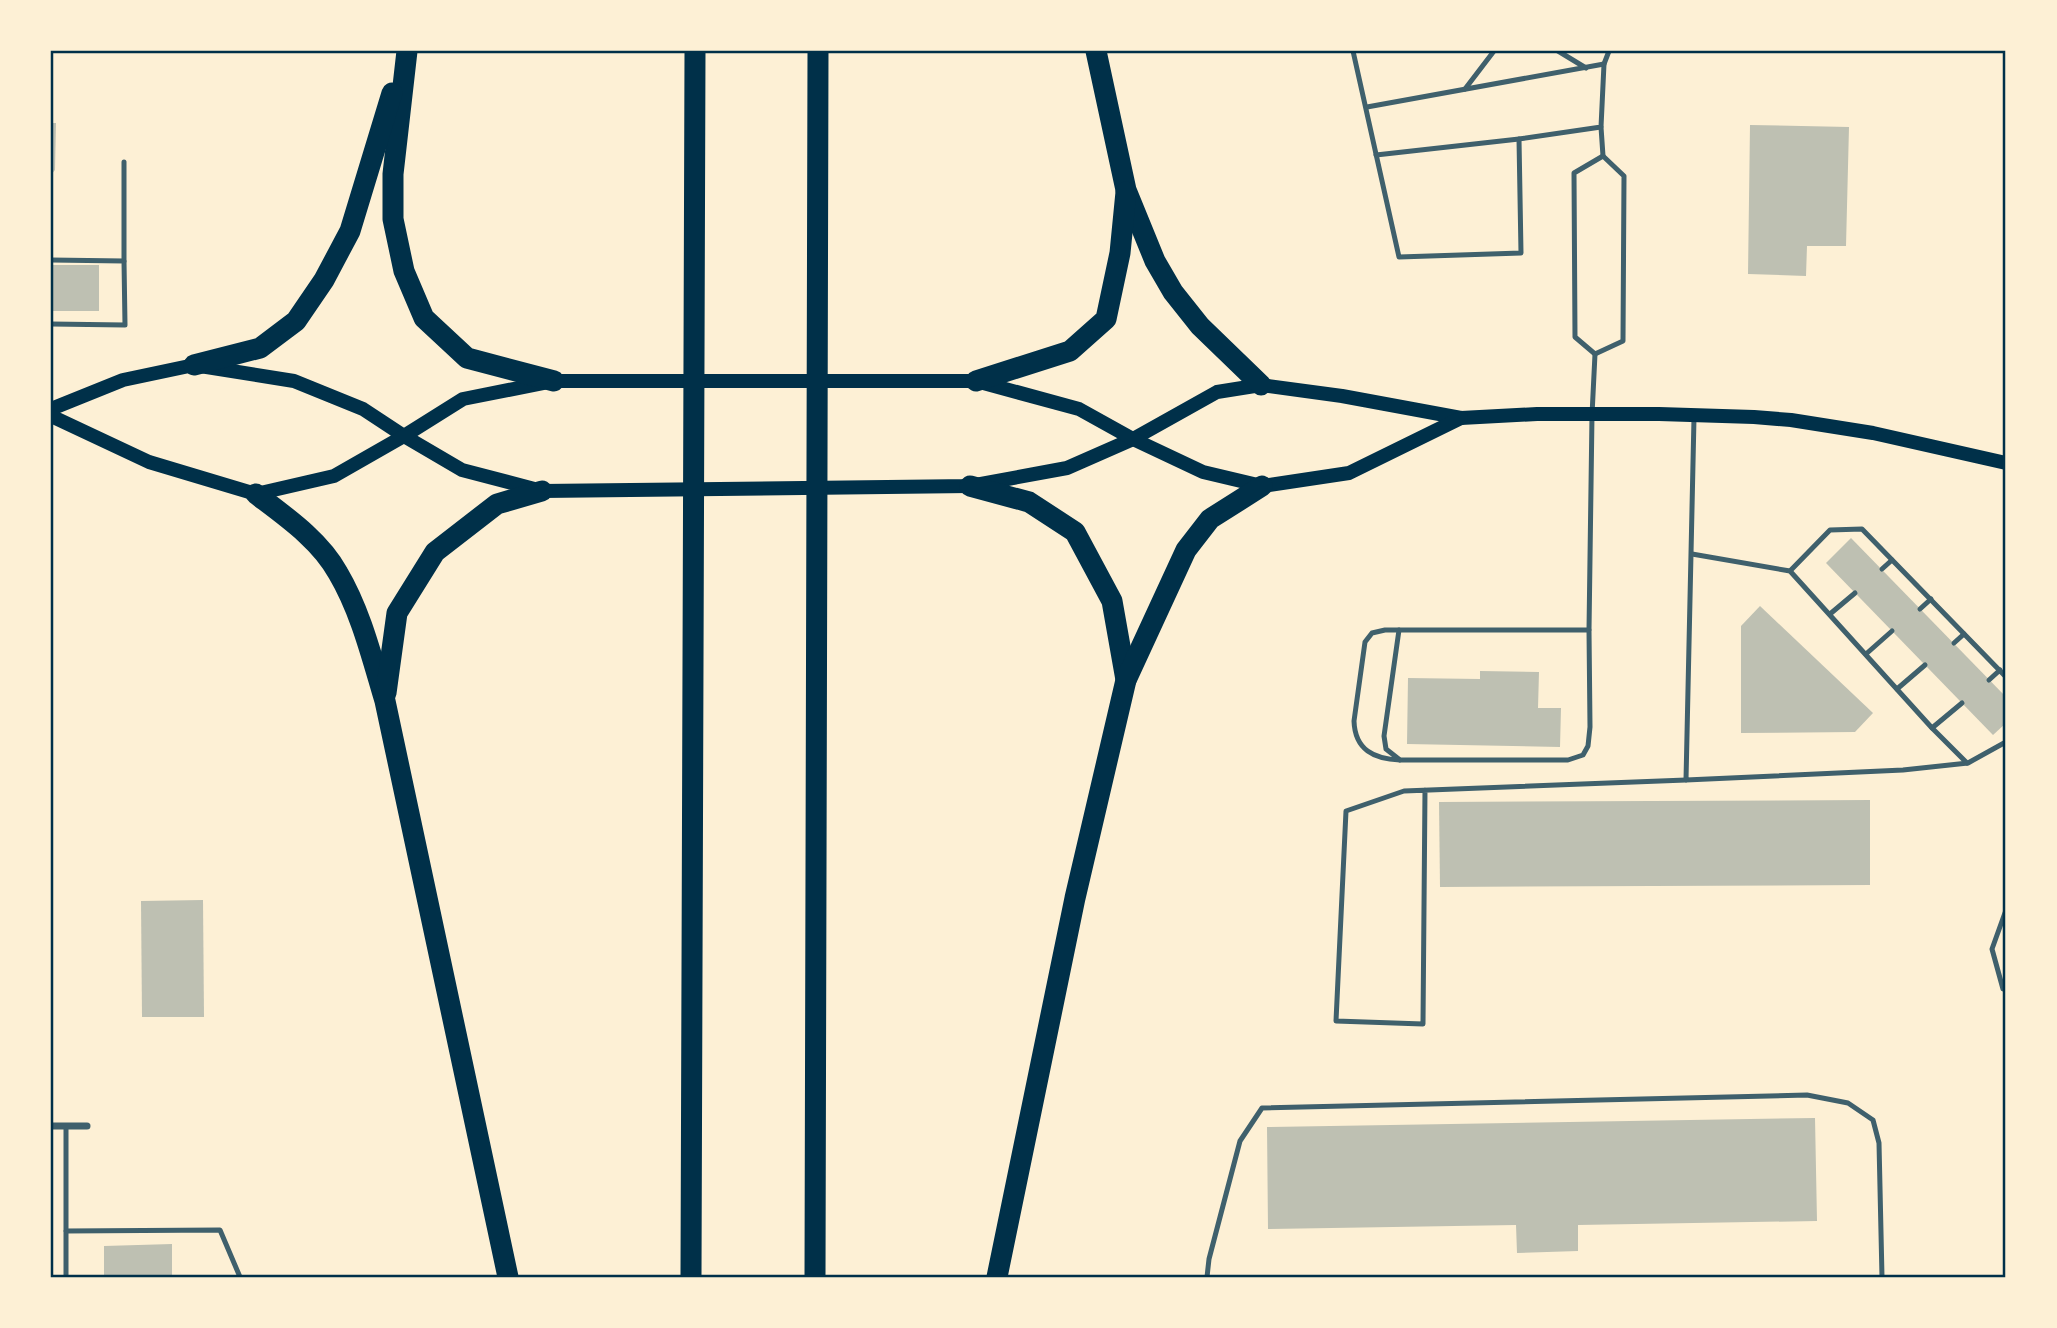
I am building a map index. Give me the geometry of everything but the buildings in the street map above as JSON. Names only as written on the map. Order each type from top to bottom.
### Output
[{"type":"highway","points":[[194,365],[260,348],[296,321],[324,280],[349,232],[405,51]]},
{"type":"highway","points":[[405,51],[393,174],[393,219],[404,271],[424,318],[467,358],[554,382]]},
{"type":"highway","points":[[691,1277],[695,51]]},
{"type":"highway","points":[[815,1277],[818,51]]},
{"type":"highway","points":[[1096,51],[1126,190],[1156,261],[1173,292],[1200,327],[1261,385]]},
{"type":"highway","points":[[976,382],[1070,351],[1105,319],[1120,253],[1126,190]]},
{"type":"highway","points":[[970,486],[1029,502],[1075,532],[1112,601],[1126,680]]},
{"type":"highway","points":[[997,1277],[1075,898],[1126,680],[1186,550],[1210,519],[1262,486]]},
{"type":"highway","points":[[385,701],[397,613],[435,552],[497,504],[542,491]]},
{"type":"highway","points":[[256,494],[292,521],[338,571],[360,621],[385,701],[508,1277]]},
{"type":"main road","points":[[51,409],[123,380],[194,365],[294,382],[363,409],[462,470],[542,491],[970,486],[1067,468],[1133,439],[1217,392],[1261,385],[1342,396],[1461,418],[1536,414],[1694,415],[1817,423],[1928,444],[2006,463]]},
{"type":"main road","points":[[51,416],[149,462],[256,494],[334,476],[463,399],[554,382],[976,382],[1079,409],[1133,439],[1203,472],[1262,486],[1349,473],[1461,418]]},
{"type":"street","points":[[51,1126],[88,1126]]},
{"type":"lane","points":[[1353,51],[1399,257],[1521,253],[1519,139]]},
{"type":"lane","points":[[1465,89],[1494,51]]},
{"type":"lane","points":[[1558,51],[1586,68]]},
{"type":"lane","points":[[1595,354],[1623,341],[1624,176],[1603,156],[1601,127],[1604,64],[1609,51]]},
{"type":"lane","points":[[1367,107],[1604,64]]},
{"type":"lane","points":[[1376,155],[1601,127]]},
{"type":"lane","points":[[1595,354],[1575,337],[1574,173],[1603,156]]},
{"type":"lane","points":[[51,324],[125,325],[124,162]]},
{"type":"lane","points":[[51,260],[124,261]]},
{"type":"lane","points":[[1589,630],[1385,630],[1372,633],[1365,642],[1354,733],[1359,743],[1380,759],[1568,760],[1583,755],[1588,746],[1590,727],[1589,630],[1595,354]]},
{"type":"lane","points":[[1686,780],[1694,415]]},
{"type":"lane","points":[[1790,571],[1830,530],[1862,529],[2006,677]]},
{"type":"lane","points":[[1692,554],[1790,571],[1932,728],[1968,763]]},
{"type":"lane","points":[[1882,569],[1892,560]]},
{"type":"lane","points":[[1829,614],[1855,593]]},
{"type":"lane","points":[[1920,609],[1931,600]]},
{"type":"lane","points":[[1399,630],[1384,736],[1386,749],[1400,760]]},
{"type":"lane","points":[[1866,654],[1892,631]]},
{"type":"lane","points":[[1954,643],[1964,634]]},
{"type":"lane","points":[[1897,689],[1925,665]]},
{"type":"lane","points":[[1989,680],[2000,670]]},
{"type":"lane","points":[[1932,728],[1962,703]]},
{"type":"lane","points":[[1425,790],[1423,1024],[1336,1021],[1346,811],[1404,791],[1425,790],[1686,780],[1903,770],[1968,763],[2006,743]]},
{"type":"lane","points":[[2006,910],[1992,949],[2003,989],[2006,990]]},
{"type":"lane","points":[[1207,1277],[1209,1259],[1240,1141],[1262,1108],[1807,1095],[1848,1102],[1873,1120],[1880,1143],[1882,1277]]},
{"type":"lane","points":[[66,1126],[66,1277]]},
{"type":"lane","points":[[66,1231],[220,1230],[240,1277]]}]
